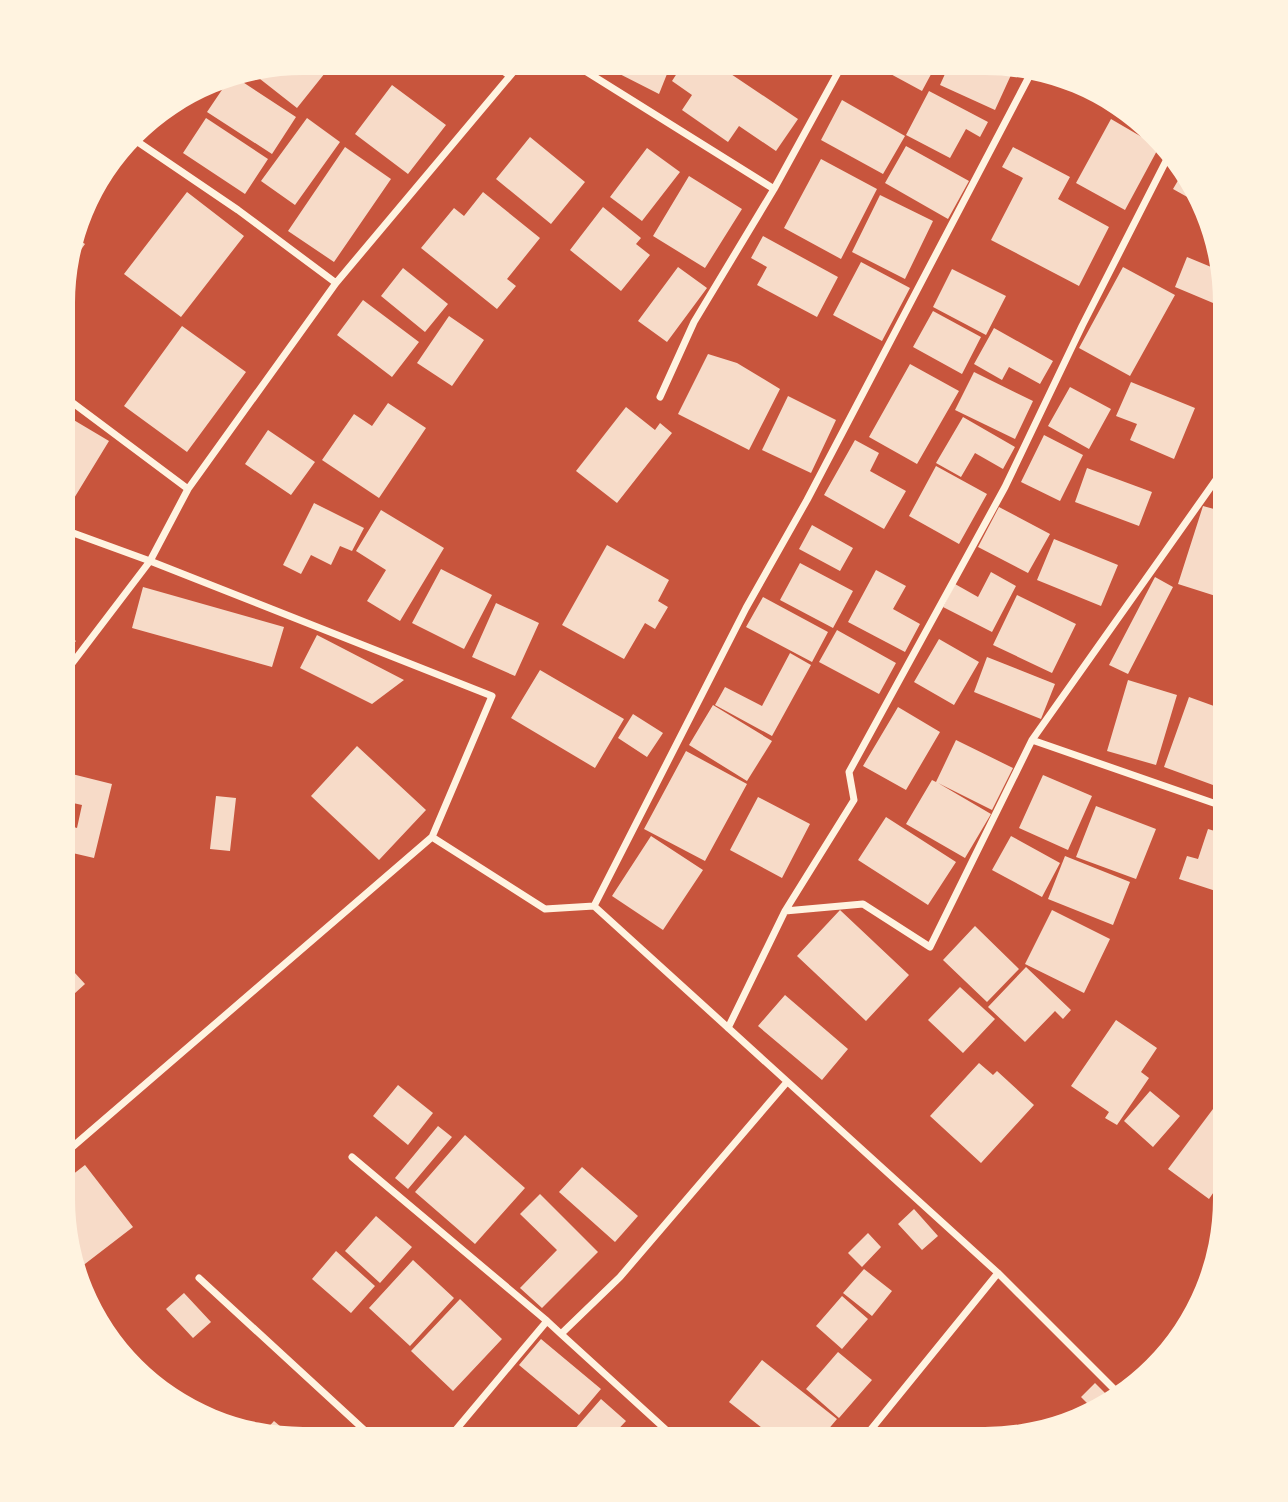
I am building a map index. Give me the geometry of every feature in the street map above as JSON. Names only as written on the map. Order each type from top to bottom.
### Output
[{"type":"street","points":[[75,660],[150,561],[188,489],[336,283],[509,75]]},
{"type":"street","points":[[592,75],[774,189]]},
{"type":"street","points":[[660,397],[694,322],[774,189],[837,75]]},
{"type":"street","points":[[594,906],[746,608],[807,500],[1027,80]]},
{"type":"street","points":[[141,144],[238,210],[336,283]]},
{"type":"street","points":[[728,1028],[785,912],[854,800],[849,772],[1005,487],[1082,326],[1165,163]]},
{"type":"street","points":[[75,404],[188,489]]},
{"type":"street","points":[[785,912],[863,904],[930,947],[1032,740],[1213,488]]},
{"type":"street","points":[[75,534],[492,696],[432,837],[75,1145]]},
{"type":"street","points":[[1032,740],[1212,803]]},
{"type":"street","points":[[432,837],[545,909],[594,906],[998,1273],[1112,1387]]},
{"type":"street","points":[[561,1334],[620,1277],[787,1082]]},
{"type":"street","points":[[352,1157],[548,1321],[662,1426]]},
{"type":"street","points":[[874,1426],[998,1273]]},
{"type":"street","points":[[199,1278],[360,1426]]},
{"type":"street","points":[[459,1426],[548,1321]]},
{"type":"building","points":[[323,75],[297,108],[261,79]]},
{"type":"building","points":[[622,75],[667,75],[659,94]]},
{"type":"building","points":[[676,75],[732,75],[798,119],[776,151],[739,126],[728,142],[682,110],[692,95],[672,81]]},
{"type":"building","points":[[892,75],[931,75],[922,91]]},
{"type":"building","points":[[944,75],[1010,77],[995,110],[940,85]]},
{"type":"building","points":[[245,83],[296,117],[272,154],[207,112],[221,91]]},
{"type":"building","points":[[392,85],[446,125],[408,174],[355,134]]},
{"type":"building","points":[[929,91],[988,122],[980,137],[966,129],[950,158],[906,135]]},
{"type":"building","points":[[842,100],[905,136],[883,174],[821,140]]},
{"type":"building","points":[[206,118],[268,159],[245,194],[183,153]]},
{"type":"building","points":[[307,118],[340,142],[295,205],[261,181]]},
{"type":"building","points":[[1111,119],[1138,135],[1156,153],[1125,210],[1076,183]]},
{"type":"building","points":[[530,137],[585,182],[551,224],[496,179]]},
{"type":"building","points":[[906,146],[969,181],[948,219],[885,183]]},
{"type":"building","points":[[345,147],[391,179],[334,262],[288,231]]},
{"type":"building","points":[[1013,147],[1070,177],[1058,199],[1109,227],[1079,286],[991,240],[1023,178],[1002,167]]},
{"type":"building","points":[[647,148],[680,172],[642,221],[610,197]]},
{"type":"building","points":[[821,159],[877,189],[841,259],[784,228]]},
{"type":"building","points":[[689,176],[742,209],[705,268],[653,236]]},
{"type":"building","points":[[1177,182],[1185,196],[1173,189]]},
{"type":"building","points":[[187,192],[244,236],[181,317],[124,274]]},
{"type":"building","points":[[483,192],[540,238],[507,279],[516,286],[497,309],[421,248],[454,208],[464,216]]},
{"type":"building","points":[[880,195],[933,221],[905,279],[852,252]]},
{"type":"building","points":[[603,207],[641,238],[636,244],[650,255],[621,291],[570,250]]},
{"type":"building","points":[[763,236],[838,277],[817,317],[757,285],[767,267],[751,258]]},
{"type":"building","points":[[1187,257],[1210,266],[1213,303],[1175,287]]},
{"type":"building","points":[[861,262],[910,288],[882,341],[833,315]]},
{"type":"building","points":[[678,267],[707,288],[667,342],[638,321]]},
{"type":"building","points":[[1123,267],[1175,295],[1130,376],[1079,348]]},
{"type":"building","points":[[403,268],[448,304],[425,332],[381,296]]},
{"type":"building","points":[[952,269],[1006,296],[986,335],[933,307]]},
{"type":"building","points":[[363,300],[419,342],[392,377],[337,335]]},
{"type":"building","points":[[933,311],[981,337],[962,374],[913,347]]},
{"type":"building","points":[[449,316],[484,340],[452,386],[417,363]]},
{"type":"building","points":[[182,326],[246,372],[187,452],[124,406]]},
{"type":"building","points":[[994,328],[1053,361],[1040,384],[1009,367],[1002,380],[974,364]]},
{"type":"building","points":[[708,354],[737,363],[780,389],[749,450],[678,414]]},
{"type":"building","points":[[910,364],[959,391],[917,464],[869,437]]},
{"type":"building","points":[[974,372],[1033,401],[1015,439],[955,410]]},
{"type":"building","points":[[1131,382],[1195,408],[1174,459],[1130,440],[1137,424],[1116,416]]},
{"type":"building","points":[[1070,387],[1111,409],[1089,449],[1048,426]]},
{"type":"building","points":[[788,396],[836,420],[811,473],[762,450]]},
{"type":"building","points":[[388,403],[426,428],[379,498],[322,460],[354,414],[372,426]]},
{"type":"building","points":[[626,407],[655,430],[660,423],[672,433],[617,503],[576,471]]},
{"type":"building","points":[[963,417],[1015,447],[1003,469],[975,453],[961,477],[936,463]]},
{"type":"building","points":[[75,421],[109,441],[75,497]]},
{"type":"building","points":[[268,430],[315,462],[291,495],[245,464]]},
{"type":"building","points":[[1044,435],[1083,455],[1060,501],[1021,482]]},
{"type":"building","points":[[855,440],[879,453],[870,471],[906,491],[884,529],[824,495]]},
{"type":"building","points":[[936,466],[987,494],[959,544],[909,516]]},
{"type":"building","points":[[1087,468],[1152,492],[1139,526],[1075,502]]},
{"type":"building","points":[[314,503],[364,528],[352,551],[340,546],[331,565],[311,555],[301,574],[283,565]]},
{"type":"building","points":[[1203,506],[1213,509],[1213,595],[1178,584]]},
{"type":"building","points":[[999,507],[1050,534],[1028,573],[978,547]]},
{"type":"building","points":[[381,510],[444,548],[400,621],[367,601],[386,570],[356,551]]},
{"type":"building","points":[[812,525],[853,548],[840,571],[799,549]]},
{"type":"building","points":[[1054,539],[1118,565],[1101,606],[1037,580]]},
{"type":"building","points":[[607,545],[669,580],[658,601],[668,607],[655,629],[645,623],[624,659],[562,625]]},
{"type":"building","points":[[800,563],[853,591],[833,628],[780,600]]},
{"type":"building","points":[[441,569],[492,595],[464,649],[412,623]]},
{"type":"building","points":[[876,570],[906,586],[893,609],[920,624],[905,652],[848,622]]},
{"type":"building","points":[[991,572],[1016,586],[992,632],[943,607],[955,584],[978,597]]},
{"type":"building","points":[[1155,577],[1173,587],[1128,674],[1109,665]]},
{"type":"building","points":[[143,587],[284,627],[272,667],[132,628]]},
{"type":"building","points":[[1017,595],[1076,624],[1052,673],[993,645]]},
{"type":"building","points":[[763,597],[828,632],[812,662],[746,627]]},
{"type":"building","points":[[496,603],[539,623],[515,676],[472,657]]},
{"type":"building","points":[[837,630],[896,663],[879,694],[819,662]]},
{"type":"building","points":[[317,635],[404,680],[372,704],[300,668]]},
{"type":"building","points":[[939,639],[979,662],[954,705],[914,682]]},
{"type":"building","points":[[790,653],[811,665],[772,736],[715,705],[725,687],[762,706]]},
{"type":"building","points":[[987,657],[1055,684],[1041,719],[974,692]]},
{"type":"building","points":[[540,670],[624,719],[595,768],[511,718]]},
{"type":"building","points":[[1128,680],[1177,695],[1156,765],[1107,751]]},
{"type":"building","points":[[1189,697],[1213,706],[1212,785],[1164,767]]},
{"type":"building","points":[[713,705],[772,741],[747,781],[689,745]]},
{"type":"building","points":[[898,707],[940,732],[906,790],[863,766]]},
{"type":"building","points":[[633,714],[663,733],[647,757],[618,738]]},
{"type":"building","points":[[956,740],[1013,768],[992,810],[938,783],[991,814],[965,858],[906,824],[932,780],[936,782]]},
{"type":"building","points":[[357,746],[426,810],[379,860],[311,796]]},
{"type":"building","points":[[686,751],[747,784],[705,861],[644,829]]},
{"type":"building","points":[[75,775],[112,784],[94,858],[75,854],[75,827],[82,805],[75,803]]},
{"type":"building","points":[[1043,775],[1092,796],[1068,850],[1019,828]]},
{"type":"building","points":[[216,796],[236,798],[230,851],[210,849]]},
{"type":"building","points":[[758,797],[810,824],[782,878],[730,850]]},
{"type":"building","points":[[1096,806],[1156,829],[1136,879],[1076,857]]},
{"type":"building","points":[[886,817],[956,862],[928,905],[858,860]]},
{"type":"building","points":[[1208,829],[1212,830],[1212,890],[1179,879],[1187,856],[1198,859]]},
{"type":"building","points":[[651,836],[703,870],[663,930],[612,896]]},
{"type":"building","points":[[1011,836],[1060,863],[1042,897],[992,870]]},
{"type":"building","points":[[1065,856],[1130,882],[1113,925],[1048,899]]},
{"type":"building","points":[[840,910],[909,975],[866,1021],[797,956]]},
{"type":"building","points":[[1052,910],[1110,939],[1084,993],[1025,964]]},
{"type":"building","points":[[975,926],[1019,969],[987,1002],[943,960]]},
{"type":"building","points":[[1026,967],[1071,1010],[1063,1019],[1055,1011],[1025,1042],[988,1007]]},
{"type":"building","points":[[75,973],[85,984],[75,993]]},
{"type":"building","points":[[960,987],[995,1019],[963,1053],[928,1020]]},
{"type":"building","points":[[785,995],[848,1049],[822,1080],[758,1026]]},
{"type":"building","points":[[1116,1020],[1157,1048],[1141,1072],[1149,1078],[1117,1125],[1105,1118],[1109,1112],[1071,1086]]},
{"type":"building","points":[[979,1063],[993,1075],[997,1071],[1034,1105],[981,1163],[930,1116]]},
{"type":"building","points":[[398,1085],[433,1113],[408,1145],[373,1116]]},
{"type":"building","points":[[1150,1091],[1180,1116],[1153,1147],[1124,1121]]},
{"type":"building","points":[[1212,1110],[1212,1195],[1209,1199],[1168,1169]]},
{"type":"building","points":[[438,1126],[452,1137],[408,1189],[395,1178]]},
{"type":"building","points":[[465,1135],[525,1188],[475,1244],[415,1192]]},
{"type":"building","points":[[85,1165],[133,1227],[85,1264],[77,1229],[75,1173]]},
{"type":"building","points":[[582,1167],[638,1216],[615,1242],[559,1192]]},
{"type":"building","points":[[540,1194],[598,1252],[542,1308],[520,1288],[557,1250],[520,1214]]},
{"type":"building","points":[[914,1209],[938,1236],[922,1250],[898,1224]]},
{"type":"building","points":[[376,1216],[412,1247],[380,1283],[345,1251]]},
{"type":"building","points":[[868,1233],[881,1247],[862,1267],[848,1253]]},
{"type":"building","points":[[336,1251],[375,1286],[351,1313],[312,1279]]},
{"type":"building","points":[[413,1260],[454,1298],[410,1346],[369,1308]]},
{"type":"building","points":[[864,1269],[892,1291],[872,1316],[843,1293]]},
{"type":"building","points":[[184,1293],[211,1322],[193,1338],[166,1309]]},
{"type":"building","points":[[842,1296],[868,1319],[842,1349],[816,1326]]},
{"type":"building","points":[[460,1299],[502,1339],[453,1391],[411,1351]]},
{"type":"building","points":[[541,1339],[601,1389],[579,1415],[519,1365]]},
{"type":"building","points":[[838,1352],[872,1380],[839,1418],[806,1389]]},
{"type":"building","points":[[762,1360],[837,1419],[831,1426],[760,1426],[729,1402]]},
{"type":"building","points":[[1095,1383],[1104,1392],[1086,1402],[1081,1397]]},
{"type":"building","points":[[601,1399],[626,1421],[621,1426],[577,1426]]}]
